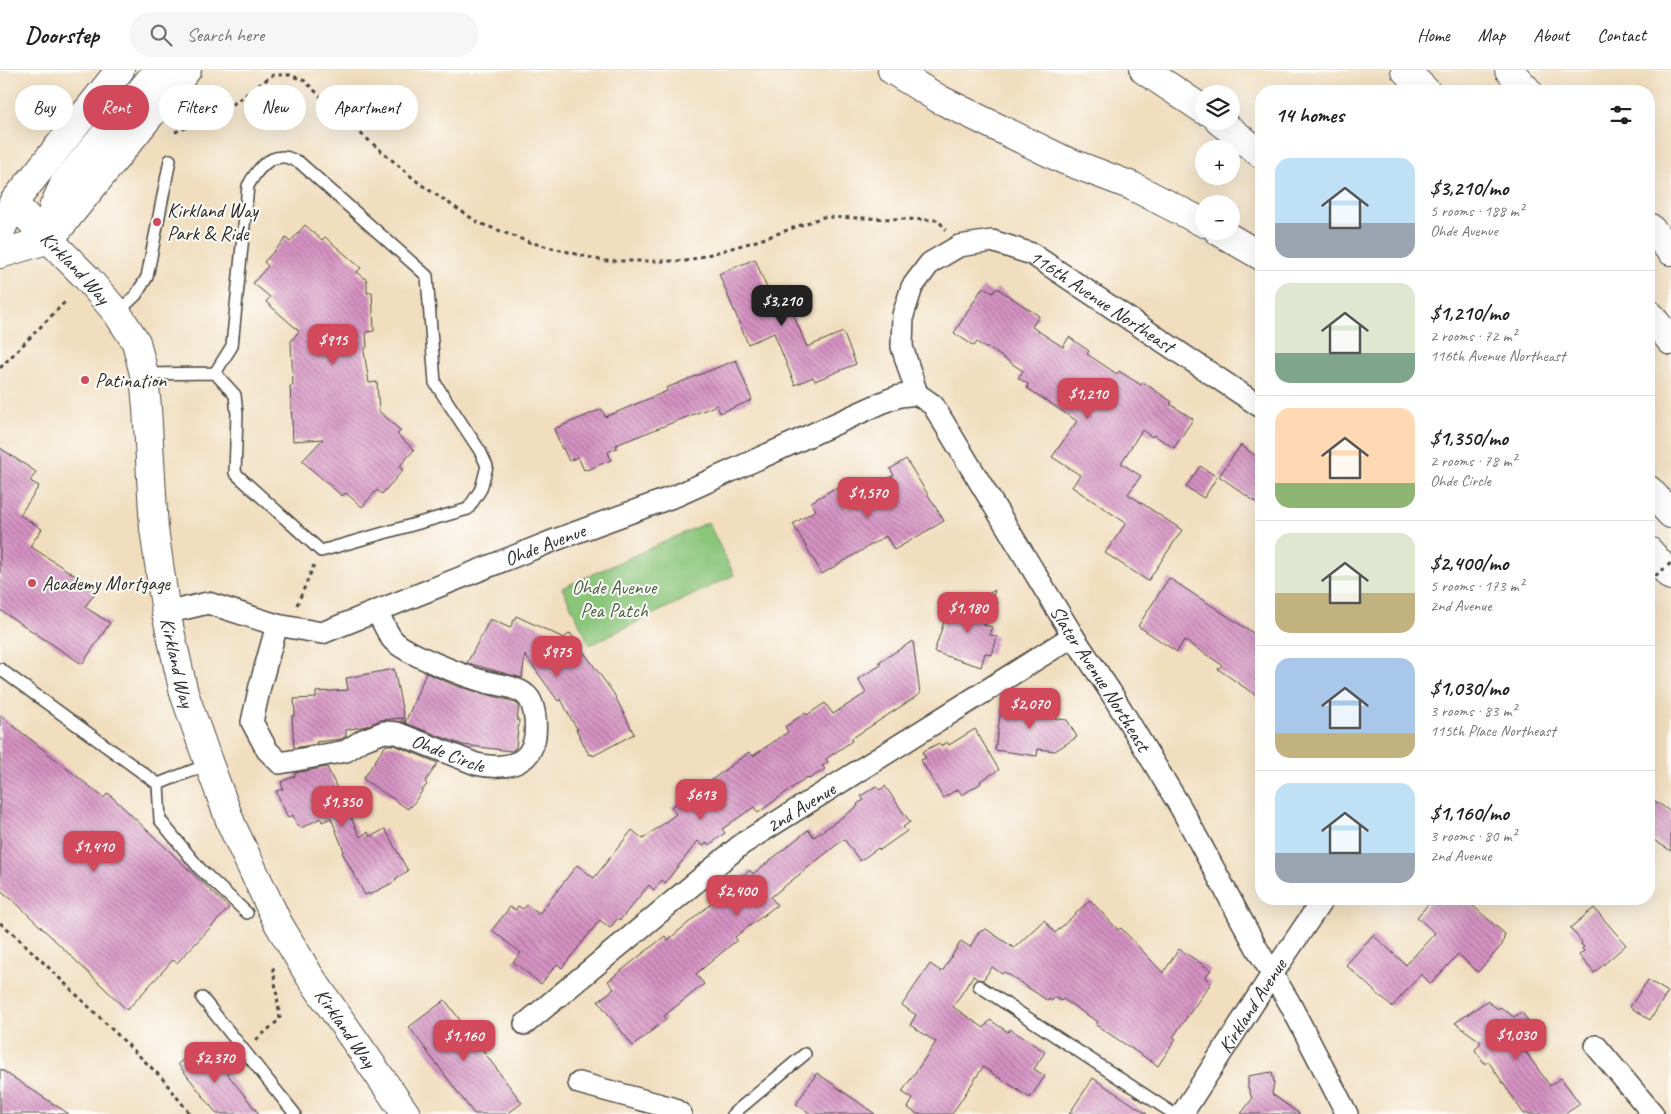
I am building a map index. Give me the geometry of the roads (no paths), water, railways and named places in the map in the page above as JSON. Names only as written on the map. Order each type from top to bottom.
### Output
[{"type":"main road","points":[[0,233],[13,203],[120,70]]},
{"type":"main road","points":[[50,239],[53,208],[64,184],[158,70]]},
{"type":"main road","points":[[0,254],[50,239],[186,70]]},
{"type":"main road","points":[[892,70],[939,99],[1064,160],[1132,186],[1195,218]]},
{"type":"main road","points":[[1144,70],[1195,104]]},
{"type":"main road","points":[[1405,70],[1420,85]]},
{"type":"main road","points":[[1509,70],[1523,85]]},
{"type":"main road","points":[[1230,130],[1255,149]]},
{"type":"main road","name":"Kirkland Way","points":[[13,203],[86,277],[117,313],[136,342],[144,374],[154,529],[166,614],[184,693],[232,826],[278,923],[309,975],[406,1114]]},
{"type":"main road","points":[[1655,233],[1671,250]]},
{"type":"main road","points":[[1233,240],[1255,253]]},
{"type":"main road","points":[[1655,321],[1671,341]]},
{"type":"main road","points":[[1655,497],[1671,514]]},
{"type":"main road","points":[[1655,558],[1671,576]]},
{"type":"street","name":"116th Avenue Northeast","points":[[916,394],[902,347],[903,314],[912,287],[930,263],[959,246],[992,242],[1032,254],[1255,404]]},
{"type":"street","name":"Ohde Avenue","points":[[166,614],[208,604],[277,625],[322,632],[377,612],[555,540],[678,495],[764,458],[888,400],[916,394]]},
{"type":"street","name":"Slater Avenue Northeast","points":[[916,394],[934,405],[1181,808],[1347,1114]]},
{"type":"street","name":"Ohde Circle","points":[[277,625],[252,722],[267,750],[280,763],[346,751],[362,740],[384,732],[397,733],[488,767],[515,764],[525,758],[532,748],[536,731],[534,710],[526,695],[514,689],[474,679],[420,657],[392,640],[377,612]]},
{"type":"street","name":"2nd Avenue","points":[[525,1024],[742,844],[1074,636]]},
{"type":"street","name":"Kirkland Avenue","points":[[1182,1114],[1272,973],[1319,905]]},
{"type":"street","points":[[1596,1046],[1653,1114]]},
{"type":"street","points":[[579,1083],[672,1108],[681,1114]]},
{"type":"lane","points":[[144,374],[215,373],[235,395],[237,414],[235,473],[321,551],[468,509],[482,490],[487,466],[480,451],[435,383],[427,276],[299,162],[283,157],[269,161],[255,172],[248,186],[232,346],[215,373]]},
{"type":"lane","points":[[117,313],[136,295],[147,277],[170,160]]},
{"type":"lane","points":[[0,669],[158,784]]},
{"type":"lane","points":[[158,784],[209,764]]},
{"type":"lane","points":[[158,784],[160,820],[200,869],[247,913]]},
{"type":"lane","points":[[979,986],[1174,1114]]},
{"type":"lane","points":[[202,998],[295,1114]]},
{"type":"lane","points":[[733,1114],[805,1054]]},
{"type":"place","name":"Kirkland Way Park & Ride","points":[[157,222]]},
{"type":"place","name":"Patination","points":[[85,380]]},
{"type":"place","name":"Academy Mortgage","points":[[32,583]]},
{"type":"park label","name":"Ohde Avenue Pea Patch","points":[[614,598]]}]
